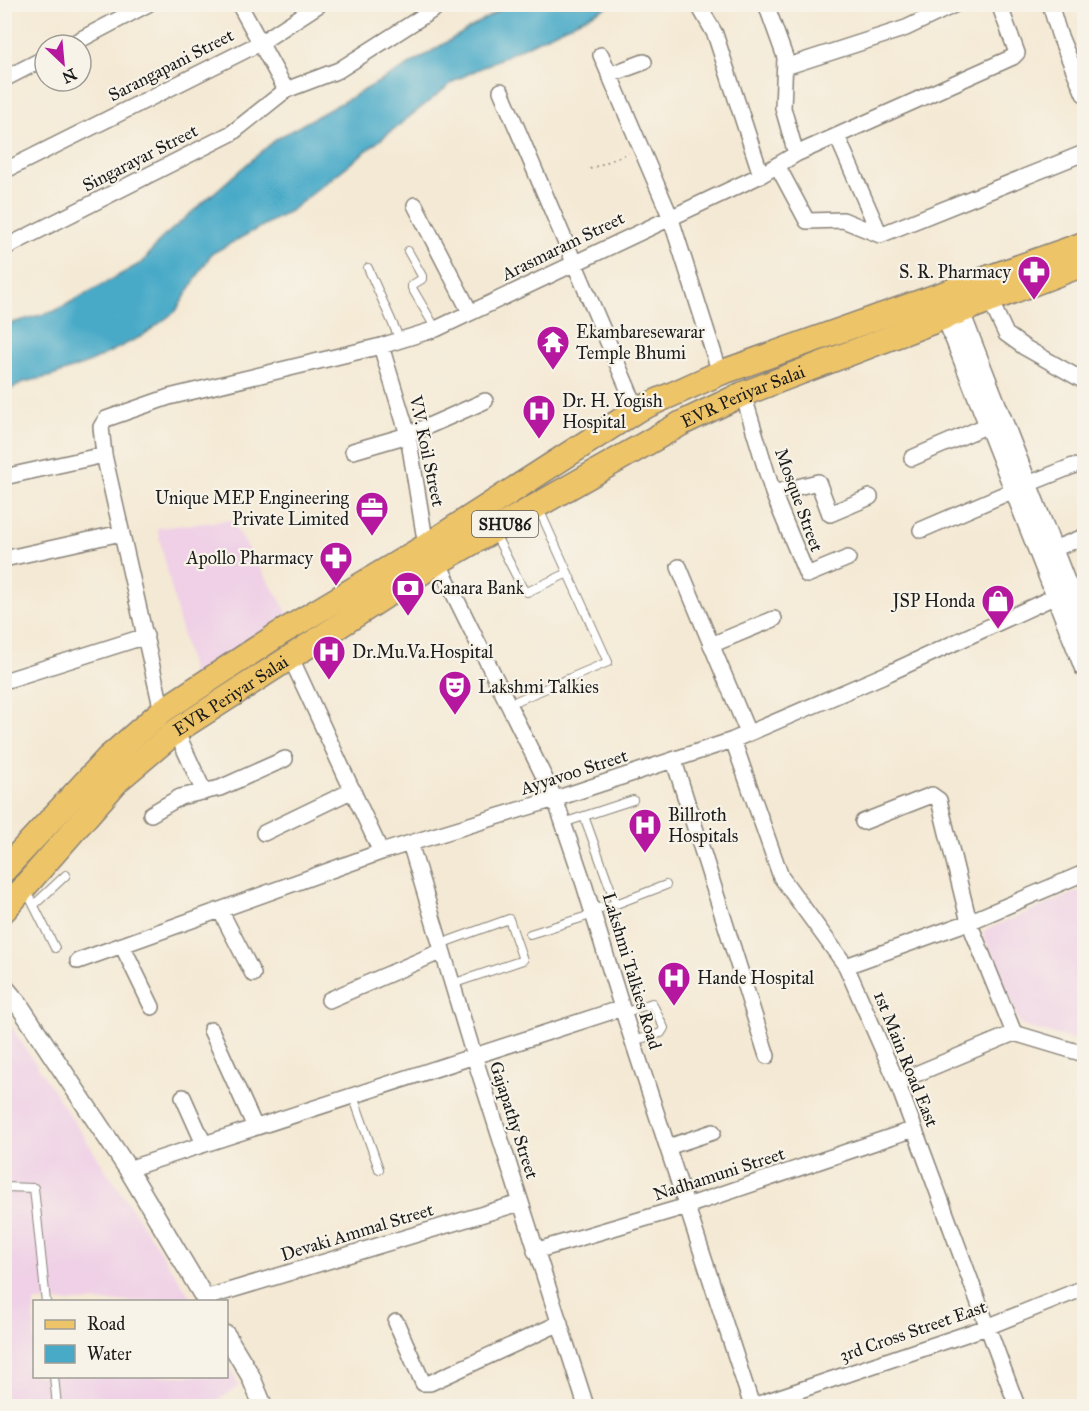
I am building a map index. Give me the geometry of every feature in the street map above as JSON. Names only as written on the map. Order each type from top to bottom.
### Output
[{"type":"main road","name":"EVR Periyar Salai","points":[[4,870],[108,759],[162,711],[279,634],[432,554],[494,530],[682,423],[1084,244]]},
{"type":"main road","name":"EVR Periyar Salai","points":[[4,910],[29,896],[118,780],[176,731],[290,656],[637,410],[720,373],[949,304],[990,300],[1084,264]]},
{"type":"street","points":[[89,33],[125,10],[148,4]]},
{"type":"street","points":[[238,4],[286,90]]},
{"type":"street","name":"Sarangapani Street","points":[[4,171],[260,43],[320,4]]},
{"type":"street","name":"Singarayar Street","points":[[4,249],[232,133],[286,90],[339,70],[442,4]]},
{"type":"street","points":[[698,4],[715,34],[761,175]]},
{"type":"street","points":[[773,4],[767,7],[785,57],[783,108],[796,154]]},
{"type":"street","points":[[785,67],[906,28],[956,4]]},
{"type":"street","name":"Arasmaram Street","points":[[104,455],[101,427],[106,419],[169,397],[381,346],[436,329],[670,216],[761,175],[796,154],[1013,57],[1017,53],[999,4]]},
{"type":"street","points":[[1050,5],[1059,34],[1084,94]]},
{"type":"street","points":[[601,55],[670,216],[720,373]]},
{"type":"street","points":[[609,75],[644,62]]},
{"type":"street","points":[[4,79],[33,64]]},
{"type":"street","points":[[501,91],[637,410]]},
{"type":"street","points":[[837,136],[880,235]]},
{"type":"street","points":[[777,165],[807,221],[843,220],[880,235],[1084,153]]},
{"type":"street","points":[[415,205],[470,312]]},
{"type":"street","points":[[990,300],[1006,334],[1024,347],[1084,381]]},
{"type":"street","points":[[949,304],[988,424],[1053,549],[1084,628]]},
{"type":"street","points":[[949,304],[1021,487],[1070,591],[1084,668]]},
{"type":"street","name":"V.V. Koil Street","points":[[381,346],[408,435],[432,554]]},
{"type":"street","name":"Mosque Street","points":[[743,394],[773,493],[807,575],[848,558]]},
{"type":"street","points":[[353,451],[408,435],[485,401]]},
{"type":"street","points":[[912,458],[988,424]]},
{"type":"street","points":[[4,477],[104,455],[162,711]]},
{"type":"street","points":[[921,530],[1073,466]]},
{"type":"street","points":[[773,493],[818,482],[830,514],[870,497]]},
{"type":"street","points":[[4,559],[121,533]]},
{"type":"street","points":[[1053,549],[1084,537]]},
{"type":"street","name":"Lakshmi Talkies Road","points":[[432,554],[555,799],[753,1407]]},
{"type":"street","points":[[679,567],[748,733]]},
{"type":"street","name":"Ayyavoo Street","points":[[78,961],[381,852],[555,799],[733,740],[889,673],[1070,591]]},
{"type":"street","points":[[711,645],[774,619]]},
{"type":"street","points":[[4,681],[146,636]]},
{"type":"street","points":[[290,656],[381,852]]},
{"type":"street","points":[[176,731],[204,792]]},
{"type":"street","name":"1st Main Road East","points":[[733,740],[781,877],[846,966],[897,1082],[1017,1407]]},
{"type":"street","points":[[151,814],[180,797],[220,788],[285,759]]},
{"type":"street","points":[[674,761],[767,1056]]},
{"type":"street","points":[[264,833],[353,790]]},
{"type":"street","points":[[863,822],[932,795],[939,800],[969,922],[1014,1034]]},
{"type":"street","name":"Gajapathy Street","points":[[410,843],[474,1056],[586,1407]]},
{"type":"street","points":[[846,966],[969,922],[1084,873]]},
{"type":"street","points":[[220,910],[253,974]]},
{"type":"street","points":[[122,945],[152,1007]]},
{"type":"street","points":[[329,1000],[441,948]]},
{"type":"street","points":[[4,987],[19,1005],[128,1169],[206,1300]]},
{"type":"street","points":[[128,1169],[474,1056],[623,1011]]},
{"type":"street","points":[[211,1030],[255,1127]]},
{"type":"street","points":[[897,1082],[1014,1034],[1084,1054]]},
{"type":"street","points":[[183,1097],[204,1144]]},
{"type":"street","name":"Nadhamuni Street","points":[[535,1251],[687,1206],[914,1129]]},
{"type":"street","points":[[668,1147],[713,1132]]},
{"type":"street","name":"Devaki Ammal Street","points":[[206,1300],[520,1203]]},
{"type":"street","name":"3rd Cross Street East","points":[[753,1407],[987,1326],[1084,1288]]},
{"type":"street","points":[[396,1322],[423,1383],[430,1383],[560,1323]]},
{"type":"street","points":[[228,1338],[250,1375],[263,1407]]},
{"type":"lane","points":[[408,251],[422,276],[422,279],[412,285],[412,288],[436,329]]},
{"type":"lane","points":[[368,268],[400,340]]},
{"type":"lane","points":[[509,704],[608,662],[538,505]]},
{"type":"lane","points":[[494,530],[523,589],[527,592],[568,573]]},
{"type":"lane","points":[[563,823],[633,800]]},
{"type":"lane","points":[[584,816],[616,904]]},
{"type":"lane","points":[[55,948],[29,896],[66,875]]},
{"type":"lane","points":[[531,934],[666,885]]},
{"type":"lane","points":[[441,948],[509,919],[524,960],[452,984]]},
{"type":"lane","points":[[623,1011],[652,1003],[664,1028],[661,1033],[633,1041]]},
{"type":"lane","points":[[353,1096],[379,1169]]},
{"type":"lane","points":[[4,1187],[34,1188],[46,1300]]},
{"type":"lane","points":[[54,1378],[57,1407]]},
{"type":"path","points":[[590,169],[640,148]]},
{"type":"shaded area","points":[[231,520],[289,615],[193,679],[157,528]]},
{"type":"shaded area","points":[[1084,889],[1084,1042],[1024,1027],[1018,1019],[983,934],[985,930]]},
{"type":"shaded area","points":[[4,1016],[192,1300],[33,1300],[33,1378],[228,1378],[228,1364],[239,1386],[210,1406],[5,1406]]},
{"type":"water","points":[[508,5],[611,5],[456,80],[290,211],[211,254],[176,311],[142,336],[88,363],[52,376],[24,382],[5,392],[5,325],[55,311],[143,262],[161,239],[276,139],[404,68]]},
{"type":"place","name":"S. R. Pharmacy","points":[[1034,301]]},
{"type":"place","name":"Ekambaresewarar Temple Bhumi","points":[[553,371]]},
{"type":"place","name":"Dr. H. Yogish Hospital","points":[[539,440]]},
{"type":"place","name":"Unique MEP Engineering Private Limited","points":[[372,537]]},
{"type":"place","name":"Apollo Pharmacy","points":[[336,587]]},
{"type":"place","name":"Canara Bank","points":[[408,617]]},
{"type":"place","name":"JSP Honda","points":[[998,630]]},
{"type":"place","name":"Dr.Mu.Va.Hospital","points":[[329,681]]},
{"type":"place","name":"Lakshmi Talkies","points":[[455,716]]},
{"type":"place","name":"Billroth Hospitals","points":[[645,854]]},
{"type":"place","name":"Hande Hospital","points":[[674,1007]]}]
